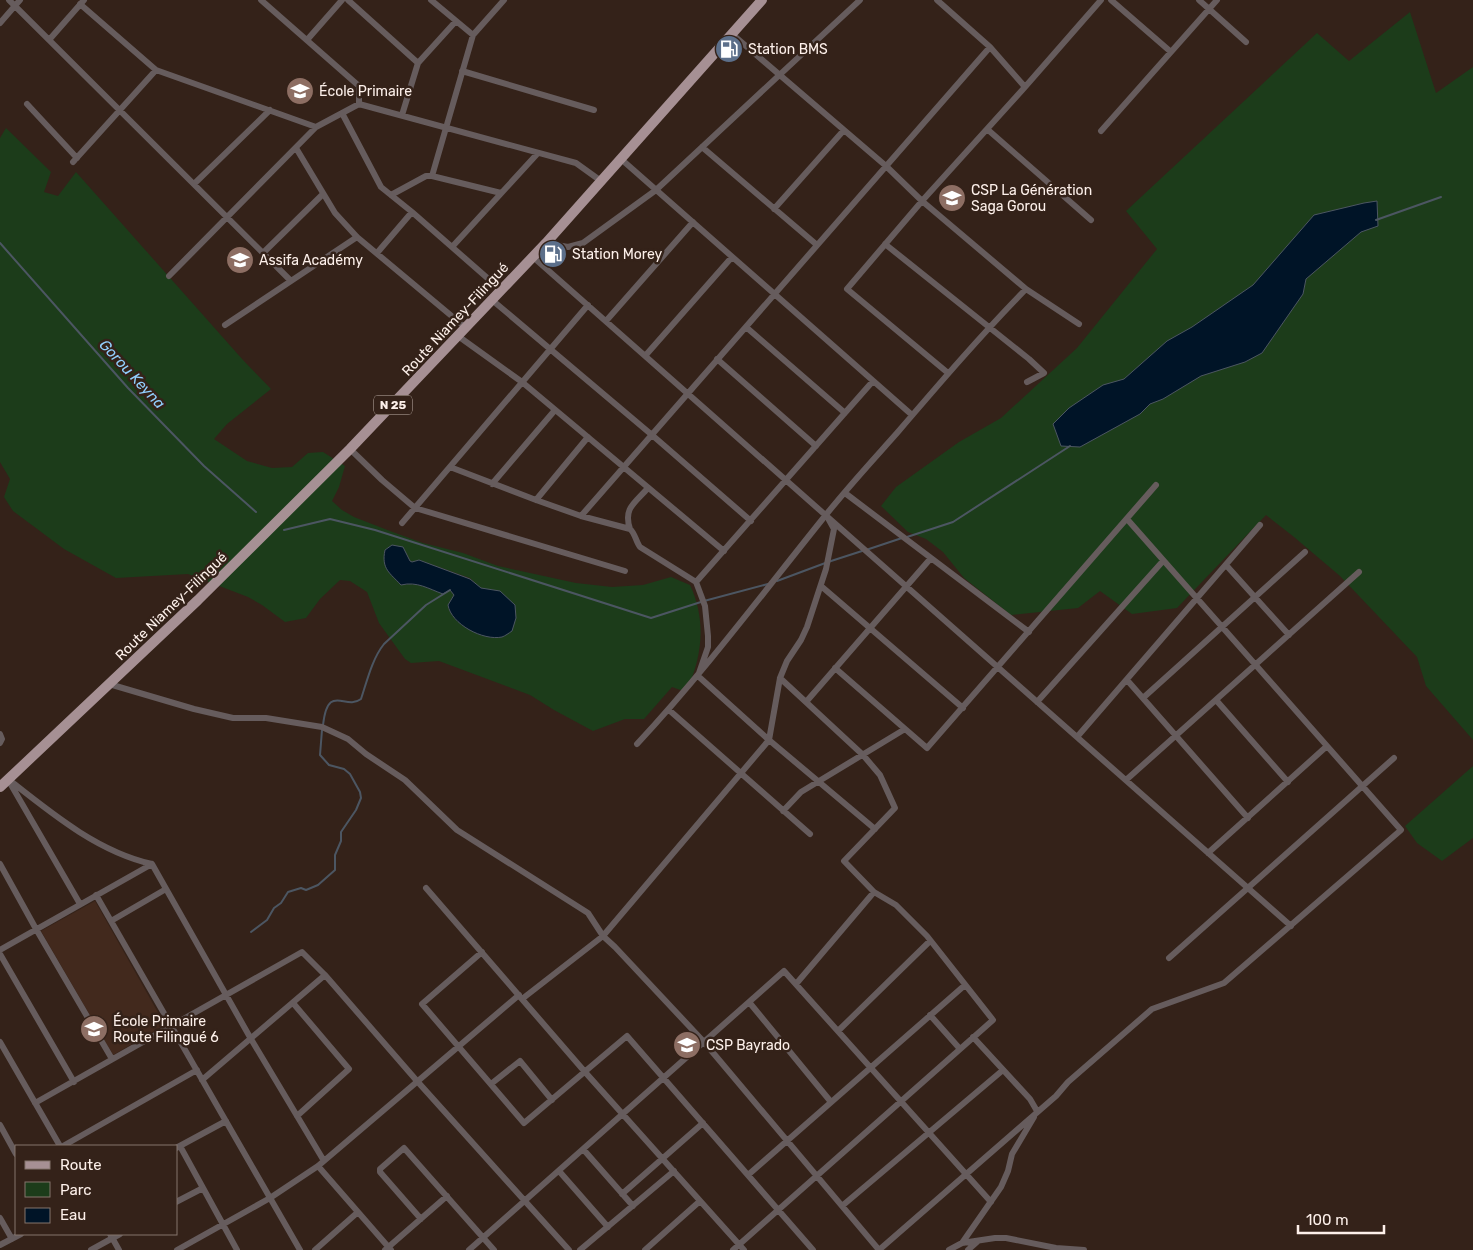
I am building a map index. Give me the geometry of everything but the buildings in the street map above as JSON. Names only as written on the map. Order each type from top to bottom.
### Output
[{"type":"main road","name":"Route Niamey-Filingué","points":[[0,787],[198,600],[350,450],[546,243],[732,34],[759,1]]},
{"type":"street","points":[[9,0],[291,281]]},
{"type":"street","points":[[0,24],[20,0]]},
{"type":"street","points":[[261,0],[358,86],[360,104]]},
{"type":"street","points":[[306,40],[342,0]]},
{"type":"street","points":[[348,0],[418,63]]},
{"type":"street","points":[[431,0],[473,35]]},
{"type":"street","points":[[432,176],[473,35],[504,0]]},
{"type":"street","points":[[546,243],[568,247],[583,243],[656,190],[860,0]]},
{"type":"street","points":[[937,0],[990,47],[1025,88]]},
{"type":"street","points":[[948,373],[847,289],[922,200],[1025,88],[1101,0]]},
{"type":"street","points":[[1111,0],[1171,52]]},
{"type":"street","points":[[1199,0],[1246,42]]},
{"type":"street","points":[[1101,131],[1217,0]]},
{"type":"street","points":[[49,40],[82,2],[156,70],[316,128]]},
{"type":"street","points":[[402,115],[418,63],[456,21]]},
{"type":"street","points":[[732,34],[1026,289],[1079,324]]},
{"type":"street","points":[[581,516],[990,47]]},
{"type":"street","points":[[27,104],[75,160],[156,70]]},
{"type":"street","points":[[462,72],[594,110]]},
{"type":"street","points":[[170,276],[316,128],[360,104],[576,163],[601,181]]},
{"type":"street","points":[[194,184],[270,110]]},
{"type":"street","points":[[342,113],[381,187],[501,290]]},
{"type":"street","points":[[987,129],[1091,220]]},
{"type":"street","points":[[774,209],[844,130]]},
{"type":"street","points":[[702,147],[817,245]]},
{"type":"street","points":[[296,148],[334,213],[376,253],[466,328]]},
{"type":"street","points":[[452,247],[538,152]]},
{"type":"street","points":[[621,159],[912,415]]},
{"type":"street","points":[[392,195],[426,176],[501,193]]},
{"type":"street","points":[[263,253],[323,194]]},
{"type":"street","points":[[376,253],[412,212]]},
{"type":"street","points":[[606,321],[693,222]]},
{"type":"street","points":[[225,325],[357,236]]},
{"type":"street","points":[[885,244],[1044,373],[1027,382]]},
{"type":"street","points":[[533,257],[1291,926]]},
{"type":"street","points":[[645,356],[732,257]]},
{"type":"street","points":[[637,744],[698,676],[826,515],[948,373],[1026,289]]},
{"type":"street","points":[[492,300],[551,348],[750,521]]},
{"type":"street","points":[[402,523],[588,306]]},
{"type":"street","points":[[746,327],[845,413]]},
{"type":"street","points":[[458,336],[522,382],[724,552]]},
{"type":"street","points":[[717,359],[816,446]]},
{"type":"street","points":[[696,582],[873,381]]},
{"type":"street","points":[[492,484],[555,410]]},
{"type":"street","points":[[536,500],[588,438]]},
{"type":"street","points":[[350,450],[415,508],[625,570]]},
{"type":"street","points":[[450,467],[581,516],[630,529]]},
{"type":"street","points":[[835,668],[927,748],[1156,485]]},
{"type":"street","points":[[648,488],[628,512],[627,521],[640,547],[696,582],[705,606],[708,636],[708,648],[698,676]]},
{"type":"street","points":[[845,493],[1029,632]]},
{"type":"street","points":[[177,1250],[270,1198],[318,1166],[458,1046],[520,997],[603,936],[769,740],[780,678],[807,627],[829,560],[834,529],[826,515]]},
{"type":"street","points":[[109,684],[194,709],[234,718],[266,718],[322,728],[348,739],[366,754],[405,780],[457,830],[588,913],[603,936],[704,1042],[879,1250],[1056,1096],[1068,1082],[1152,1009],[1224,983],[1401,830],[1127,519]]},
{"type":"street","points":[[1077,737],[1260,525]]},
{"type":"street","points":[[1143,698],[1305,552]]},
{"type":"street","points":[[806,702],[931,558]]},
{"type":"street","points":[[1037,702],[1164,561]]},
{"type":"street","points":[[1226,564],[1289,635]]},
{"type":"street","points":[[1126,780],[1359,572]]},
{"type":"street","points":[[821,586],[962,708]]},
{"type":"street","points":[[698,676],[769,740],[875,829]]},
{"type":"street","points":[[733,1250],[993,1020],[930,941],[896,905],[874,892],[844,861],[895,808],[880,775],[863,755],[780,678]]},
{"type":"street","points":[[1126,680],[1248,818]]},
{"type":"street","points":[[1216,700],[1288,782]]},
{"type":"street","points":[[669,710],[810,834]]},
{"type":"street","points":[[783,811],[802,792],[905,729]]},
{"type":"street","points":[[0,734],[2,739],[0,743]]},
{"type":"street","points":[[1208,853],[1327,746]]},
{"type":"street","points":[[1169,958],[1394,758]]},
{"type":"street","points":[[8,779],[61,821],[121,856],[152,864],[251,1039],[324,1161]]},
{"type":"street","points":[[8,779],[80,904]]},
{"type":"street","points":[[0,864],[112,1060]]},
{"type":"street","points":[[0,950],[152,864]]},
{"type":"street","points":[[426,888],[585,1072],[744,1250]]},
{"type":"street","points":[[111,921],[166,889]]},
{"type":"street","points":[[796,984],[874,892]]},
{"type":"street","points":[[96,895],[300,1250]]},
{"type":"street","points":[[838,1031],[930,941]]},
{"type":"street","points":[[35,1103],[302,952],[325,975],[417,1081],[569,1250]]},
{"type":"street","points":[[482,952],[422,1004],[524,1124],[627,1036],[813,1250]]},
{"type":"street","points":[[0,954],[74,1082]]},
{"type":"street","points":[[469,1250],[784,971],[991,1202]]},
{"type":"street","points":[[202,1080],[325,975]]},
{"type":"street","points":[[748,1175],[965,985]]},
{"type":"street","points":[[749,1002],[831,1102]]},
{"type":"street","points":[[293,1003],[349,1069],[297,1116]]},
{"type":"street","points":[[930,1015],[960,1049]]},
{"type":"street","points":[[973,1037],[1030,1099],[1037,1112]]},
{"type":"street","points":[[1,1045],[61,1145]]},
{"type":"street","points":[[491,1084],[520,1061],[552,1100]]},
{"type":"street","points":[[64,1145],[197,1070]]},
{"type":"street","points":[[842,1206],[1002,1070]]},
{"type":"street","points":[[962,1243],[1001,1187],[1008,1171],[1012,1154],[1037,1112]]},
{"type":"street","points":[[226,1121],[178,1147],[237,1250]]},
{"type":"street","points":[[622,1194],[703,1123]]},
{"type":"street","points":[[0,1125],[15,1152]]},
{"type":"street","points":[[421,1218],[380,1172],[380,1169],[404,1148],[494,1250]]},
{"type":"street","points":[[583,1149],[633,1206]]},
{"type":"street","points":[[318,1166],[388,1249],[447,1196]]},
{"type":"street","points":[[559,1171],[608,1227]]},
{"type":"street","points":[[580,1250],[674,1171]]},
{"type":"street","points":[[178,1201],[203,1188]]},
{"type":"street","points":[[645,1250],[700,1201]]},
{"type":"street","points":[[315,1250],[358,1212]]},
{"type":"street","points":[[0,1218],[12,1239]]},
{"type":"street","points":[[0,1246],[19,1235]]},
{"type":"street","points":[[91,1250],[111,1236],[119,1250]]},
{"type":"street","points":[[949,1250],[962,1243],[994,1238],[1006,1238],[1055,1249],[1084,1250]]},
{"type":"street","points":[[968,1250],[979,1240]]},
{"type":"shaded area","points":[[95,901],[165,1025],[113,1055],[41,931]]},
{"type":"green space","points":[[1410,12],[1436,93],[1473,67],[1473,740],[1426,686],[1417,657],[1340,576],[1266,515],[1177,608],[1132,614],[1100,591],[1078,608],[1011,615],[964,578],[943,552],[926,539],[908,532],[881,506],[896,487],[959,442],[1001,418],[1077,348],[1157,249],[1126,211],[1317,33],[1349,61]]},
{"type":"green space","points":[[6,128],[51,172],[44,192],[58,196],[76,172],[271,389],[227,424],[214,439],[247,461],[272,468],[292,467],[308,453],[323,452],[345,466],[339,487],[332,501],[354,517],[423,543],[463,553],[498,566],[576,583],[612,587],[643,585],[671,577],[690,585],[699,612],[700,639],[696,666],[686,692],[672,687],[644,719],[625,719],[593,731],[530,695],[439,661],[411,663],[405,659],[379,623],[367,592],[350,581],[340,580],[320,599],[306,618],[285,622],[248,597],[188,574],[116,578],[64,549],[13,511],[4,497],[10,479],[0,462],[0,138]],"holes":[[[407,554],[410,561],[419,560],[470,578],[480,588],[500,591],[467,628],[451,612],[448,605],[454,595],[450,590],[443,594],[418,585],[401,585],[396,580]]]},
{"type":"green space","points":[[1473,766],[1473,838],[1442,861],[1417,843],[1405,826]]},
{"type":"water","points":[[1377,201],[1378,226],[1361,232],[1306,279],[1303,294],[1262,353],[1245,362],[1201,376],[1163,399],[1150,404],[1140,414],[1080,447],[1061,446],[1053,424],[1069,408],[1103,385],[1124,379],[1167,341],[1192,327],[1253,285],[1314,215]]},
{"type":"water","points":[[392,545],[403,547],[412,562],[419,560],[470,579],[481,588],[500,591],[515,605],[516,618],[512,631],[502,637],[494,638],[477,634],[461,625],[450,612],[448,605],[454,595],[450,590],[443,594],[418,585],[401,585],[387,570],[384,562],[385,550]]},
{"type":"waterway","points":[[1376,220],[1441,197]]},
{"type":"waterway","name":"Gorou Keyna","points":[[0,243],[128,388],[204,466],[256,512]]},
{"type":"waterway","points":[[907,537],[953,522],[1070,446]]},
{"type":"waterway","points":[[284,530],[330,519],[375,530],[651,618],[704,601],[768,584]]},
{"type":"waterway","points":[[866,550],[902,538]]},
{"type":"waterway","points":[[777,581],[862,551]]},
{"type":"waterway","points":[[323,725],[325,712],[333,701],[355,702],[361,699],[373,663],[384,644],[426,605],[450,590]]},
{"type":"waterway","points":[[251,932],[267,920],[274,908],[281,903],[288,892],[301,888],[306,890],[318,885],[335,870],[335,855],[341,841],[341,832],[356,810],[361,798],[360,792],[350,774],[344,769],[329,765],[320,755],[322,730]]},
{"type":"place","name":"Station BMS","points":[[729,49]]},
{"type":"place","name":"École Primaire","points":[[300,91]]},
{"type":"place","name":"CSP La Génération Saga Gorou","points":[[952,198]]},
{"type":"place","name":"Station Morey","points":[[553,254]]},
{"type":"place","name":"Assifa Académy","points":[[240,260]]},
{"type":"place","name":"École Primaire Route Filingué 6","points":[[94,1029]]},
{"type":"place","name":"CSP Bayrado","points":[[687,1045]]}]
